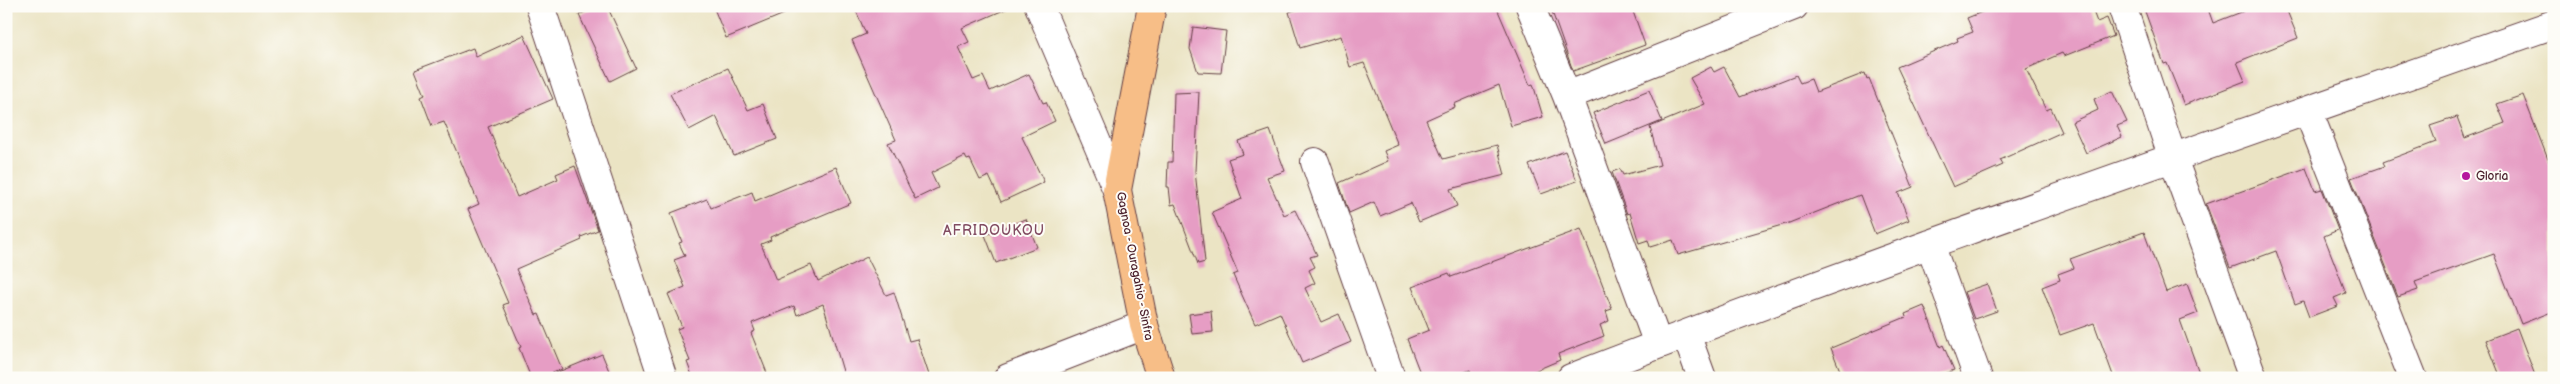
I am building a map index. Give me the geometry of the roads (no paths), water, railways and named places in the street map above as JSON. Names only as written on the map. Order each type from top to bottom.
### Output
[{"type":"main road","name":"Gagnoa - Ouragahio - Sinfra","points":[[1152,6],[1117,190],[1144,325],[1161,378]]},
{"type":"street","points":[[540,6],[663,378]]},
{"type":"street","points":[[1039,6],[1117,190]]},
{"type":"street","points":[[1530,6],[1567,96],[1658,344]]},
{"type":"street","points":[[1567,96],[1794,6]]},
{"type":"street","points":[[2122,6],[2172,156],[2253,378]]},
{"type":"street","points":[[1571,378],[1658,344],[2172,156],[2308,111],[2554,24]]},
{"type":"street","points":[[2308,111],[2413,378]]},
{"type":"street","points":[[1315,162],[1391,378]]},
{"type":"street","points":[[1930,244],[1978,378]]},
{"type":"street","points":[[1008,378],[1144,325]]},
{"type":"street","points":[[1686,334],[1702,378]]},
{"type":"place","name":"Gloria","points":[[2466,176]]},
{"type":"district","name":"AFRIDOUKOU","points":[[994,230]]}]
